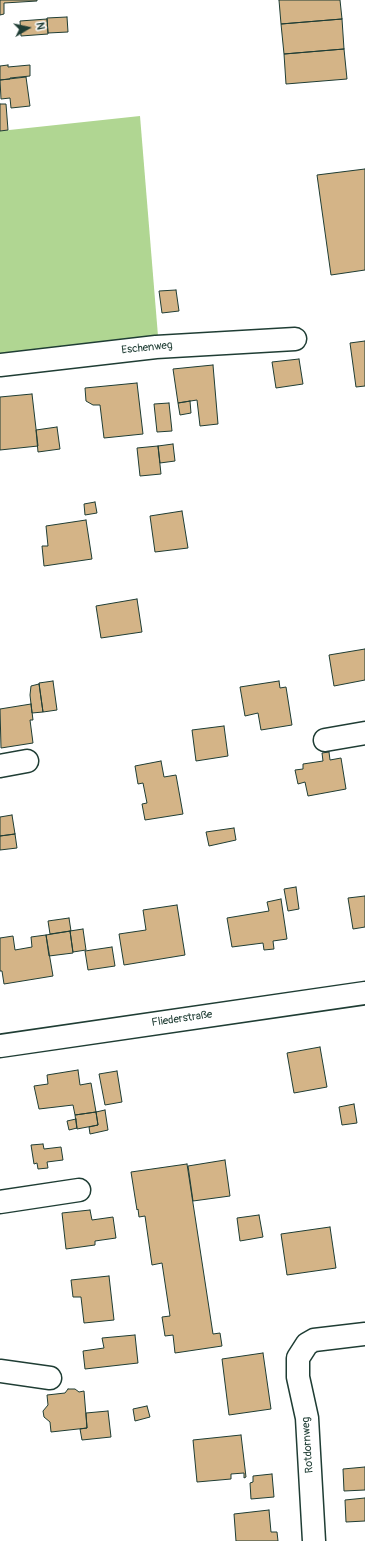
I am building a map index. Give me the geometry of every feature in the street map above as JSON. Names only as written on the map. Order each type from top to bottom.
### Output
[{"type":"street","name":"Eschenweg","points":[[0,365],[156,347],[295,339]]},
{"type":"street","points":[[326,740],[365,733]]},
{"type":"street","points":[[0,766],[28,761]]},
{"type":"street","name":"Fliederstraße","points":[[0,1046],[365,993]]},
{"type":"street","points":[[0,1202],[79,1190]]},
{"type":"street","name":"Rotdornweg","points":[[314,1541],[306,1418],[298,1377],[298,1358],[301,1351],[307,1344],[314,1340],[365,1334]]},
{"type":"street","points":[[0,1371],[50,1378]]},
{"type":"green space","points":[[140,116],[158,336],[0,355],[0,131]]},
{"type":"building","points":[[0,0],[37,1],[4,3],[4,14],[0,15]]},
{"type":"building","points":[[279,0],[340,0],[342,19],[281,24]]},
{"type":"building","points":[[67,17],[68,32],[48,33],[47,18]]},
{"type":"building","points":[[47,19],[48,34],[21,36],[20,21]]},
{"type":"building","points":[[342,19],[344,49],[284,54],[281,24]]},
{"type":"building","points":[[344,49],[347,79],[286,84],[284,54]]},
{"type":"building","points":[[8,65],[8,67],[30,65],[30,76],[0,80],[0,66]]},
{"type":"building","points":[[26,77],[30,106],[11,108],[10,98],[1,99],[0,80]]},
{"type":"building","points":[[0,104],[6,104],[8,130],[0,131]]},
{"type":"building","points":[[365,169],[365,270],[331,275],[317,175]]},
{"type":"building","points":[[176,290],[179,311],[162,313],[159,291]]},
{"type":"building","points":[[365,341],[365,386],[356,387],[350,343]]},
{"type":"building","points":[[299,359],[303,384],[276,388],[272,362]]},
{"type":"building","points":[[213,365],[218,424],[200,426],[197,400],[178,403],[173,369]]},
{"type":"building","points":[[137,383],[143,434],[104,438],[100,405],[93,405],[86,401],[85,388]]},
{"type":"building","points":[[32,394],[38,446],[0,450],[0,397]]},
{"type":"building","points":[[190,401],[191,413],[180,415],[178,403]]},
{"type":"building","points":[[169,403],[172,431],[157,432],[154,404]]},
{"type":"building","points":[[57,427],[60,449],[38,452],[36,430]]},
{"type":"building","points":[[173,444],[175,461],[160,463],[158,446]]},
{"type":"building","points":[[158,446],[161,474],[140,476],[137,448]]},
{"type":"building","points":[[95,502],[97,513],[85,515],[84,504]]},
{"type":"building","points":[[182,511],[188,548],[155,552],[150,516]]},
{"type":"building","points":[[86,520],[92,559],[44,566],[42,546],[48,546],[46,526]]},
{"type":"building","points":[[137,599],[142,632],[101,638],[96,606]]},
{"type":"building","points":[[365,649],[365,680],[334,686],[329,655]]},
{"type":"building","points":[[53,681],[57,710],[43,712],[39,683]]},
{"type":"building","points":[[279,681],[280,688],[286,687],[292,725],[261,730],[258,713],[245,716],[240,687]]},
{"type":"building","points":[[39,684],[43,712],[32,713],[30,695],[31,686]]},
{"type":"building","points":[[31,704],[33,720],[30,720],[33,743],[1,748],[0,709]]},
{"type":"building","points":[[224,726],[228,756],[196,761],[192,730]]},
{"type":"building","points":[[329,752],[330,760],[341,758],[346,789],[308,796],[305,782],[298,784],[295,770],[303,769],[303,764],[323,761],[322,753]]},
{"type":"building","points":[[161,761],[164,777],[176,775],[183,814],[145,820],[142,804],[147,803],[143,783],[138,784],[135,766]]},
{"type":"building","points":[[12,815],[15,834],[0,836],[0,817]]},
{"type":"building","points":[[234,828],[236,840],[209,846],[206,832]]},
{"type":"building","points":[[15,834],[17,848],[0,850],[0,836]]},
{"type":"building","points":[[296,887],[299,909],[288,911],[284,889]]},
{"type":"building","points":[[365,896],[365,927],[353,929],[348,898]]},
{"type":"building","points":[[281,899],[287,939],[273,941],[274,949],[264,950],[263,943],[232,947],[227,918],[269,911],[267,902]]},
{"type":"building","points":[[177,905],[185,955],[124,965],[119,934],[146,930],[143,910]]},
{"type":"building","points":[[69,918],[71,931],[50,934],[48,921]]},
{"type":"building","points":[[83,929],[86,950],[73,952],[70,931]]},
{"type":"building","points":[[70,931],[73,953],[49,956],[46,935]]},
{"type":"building","points":[[46,935],[53,976],[4,984],[2,971],[0,971],[0,938],[13,936],[15,950],[32,947],[31,937]]},
{"type":"building","points":[[112,947],[115,966],[88,970],[85,951]]},
{"type":"building","points":[[320,1047],[327,1087],[294,1093],[287,1053]]},
{"type":"building","points":[[78,1070],[80,1085],[91,1083],[96,1112],[75,1115],[73,1105],[39,1109],[34,1086],[48,1084],[47,1075]]},
{"type":"building","points":[[117,1071],[122,1102],[105,1105],[99,1074]]},
{"type":"building","points":[[354,1104],[357,1123],[342,1125],[339,1107]]},
{"type":"building","points":[[105,1110],[108,1130],[90,1134],[89,1127],[98,1125],[96,1112]]},
{"type":"building","points":[[96,1112],[98,1125],[77,1129],[75,1115]]},
{"type":"building","points":[[76,1119],[77,1128],[69,1130],[67,1121]]},
{"type":"building","points":[[43,1144],[44,1149],[61,1147],[63,1160],[47,1162],[48,1168],[38,1169],[37,1163],[34,1164],[31,1145]]},
{"type":"building","points":[[225,1160],[230,1196],[193,1201],[188,1166]]},
{"type":"building","points":[[187,1164],[213,1334],[220,1333],[222,1346],[175,1353],[173,1335],[165,1336],[162,1317],[170,1316],[162,1263],[152,1265],[145,1216],[139,1217],[131,1172]]},
{"type":"building","points":[[90,1210],[92,1220],[113,1217],[116,1238],[95,1241],[95,1245],[66,1249],[62,1213]]},
{"type":"building","points":[[259,1215],[263,1237],[240,1241],[237,1218]]},
{"type":"building","points":[[330,1227],[336,1268],[287,1275],[281,1234]]},
{"type":"building","points":[[109,1276],[114,1320],[84,1323],[81,1297],[73,1297],[71,1280]]},
{"type":"building","points":[[135,1335],[138,1363],[85,1369],[83,1351],[104,1348],[102,1338]]},
{"type":"building","points":[[263,1353],[271,1409],[229,1415],[222,1359]]},
{"type":"building","points":[[68,1389],[75,1389],[79,1392],[84,1391],[87,1428],[51,1432],[50,1422],[44,1417],[43,1411],[48,1405],[47,1395],[65,1393]]},
{"type":"building","points":[[147,1406],[150,1417],[135,1421],[133,1409]]},
{"type":"building","points":[[108,1411],[111,1437],[82,1440],[80,1429],[87,1428],[86,1413]]},
{"type":"building","points":[[241,1435],[246,1477],[244,1478],[244,1473],[231,1474],[231,1479],[197,1482],[193,1440]]},
{"type":"building","points":[[365,1467],[365,1490],[344,1491],[343,1469]]},
{"type":"building","points":[[272,1474],[274,1497],[251,1499],[250,1483],[253,1482],[253,1476]]},
{"type":"building","points":[[365,1498],[365,1521],[346,1522],[345,1500]]},
{"type":"building","points":[[269,1510],[271,1532],[277,1532],[278,1541],[236,1541],[234,1514]]}]
